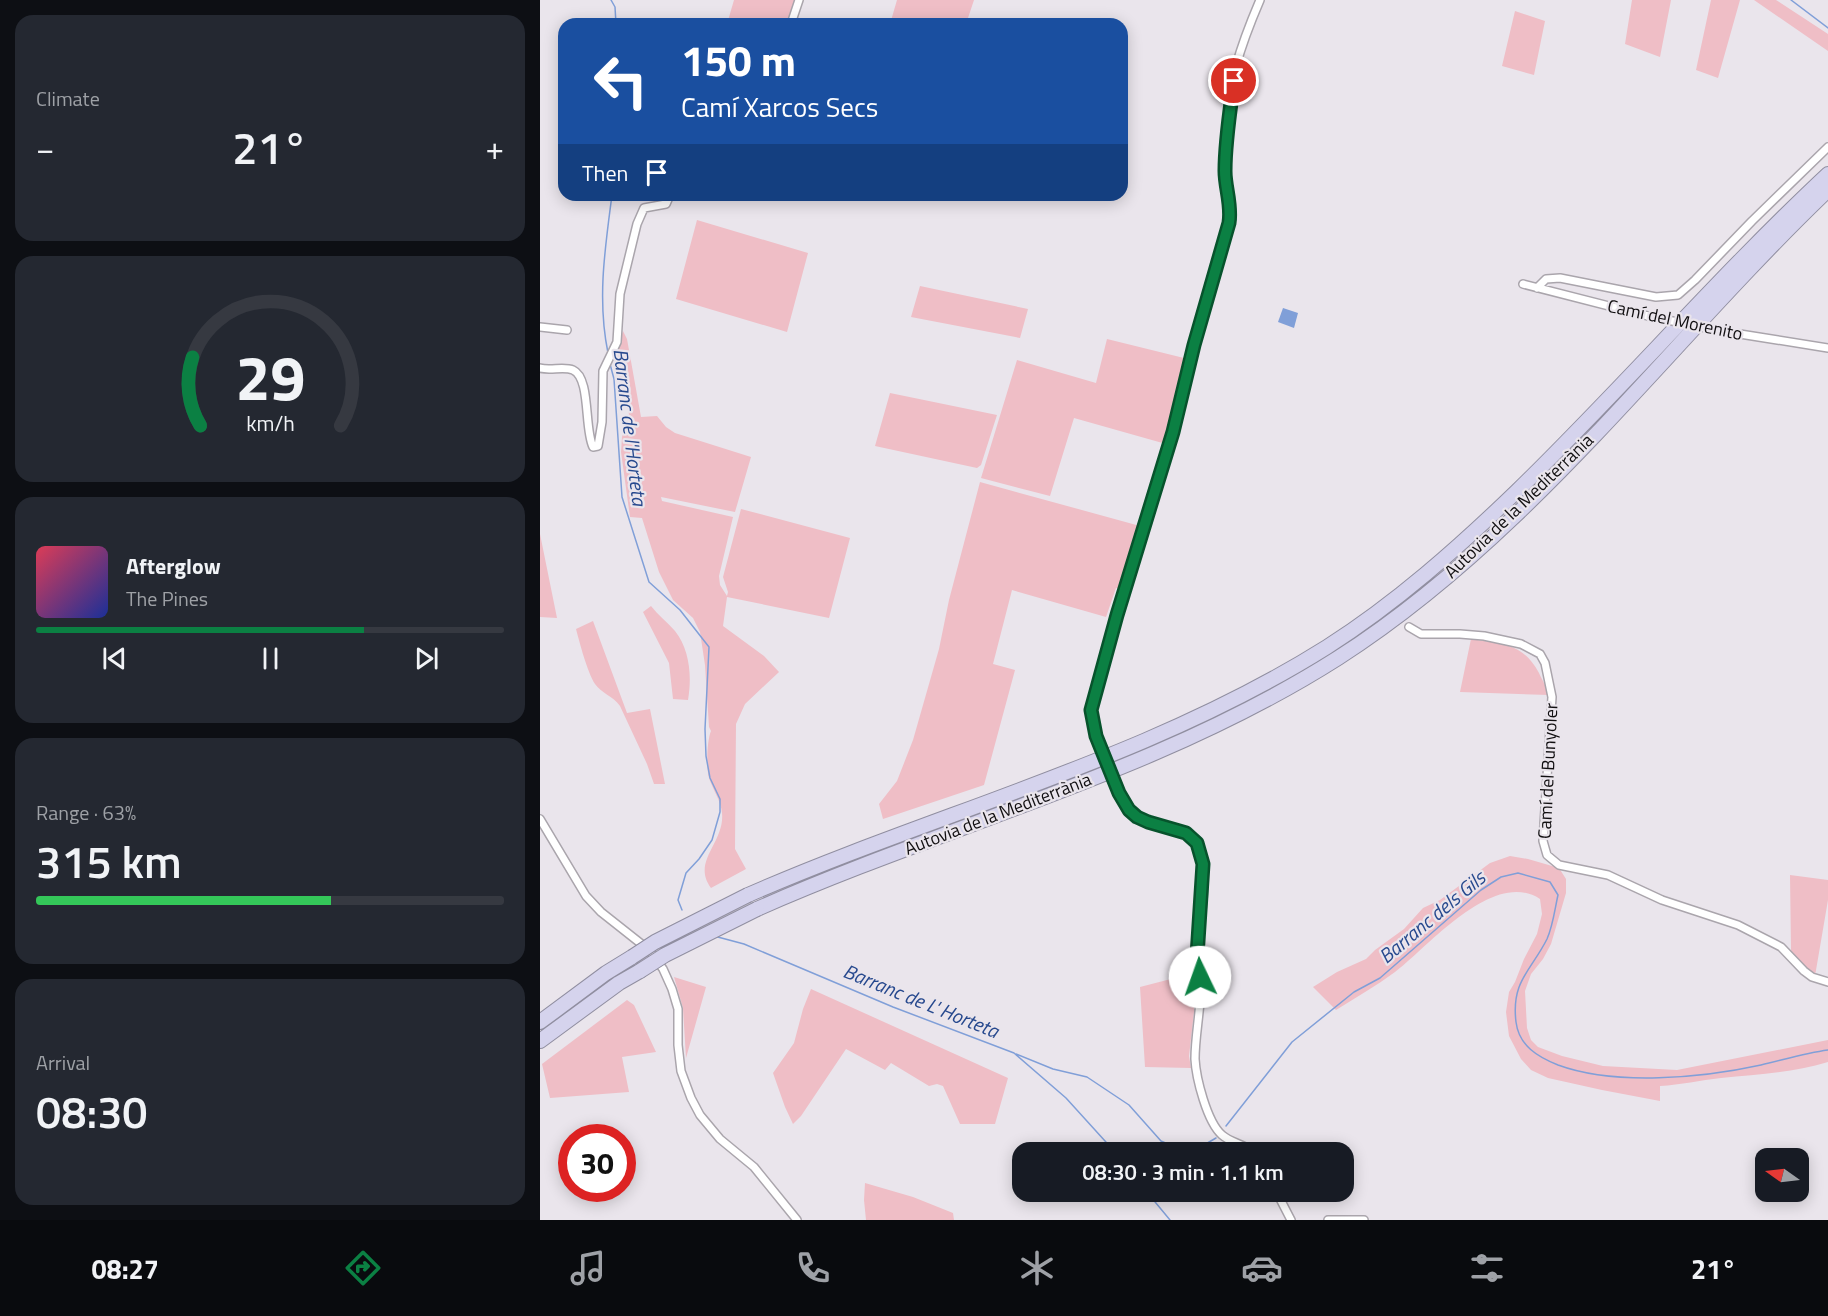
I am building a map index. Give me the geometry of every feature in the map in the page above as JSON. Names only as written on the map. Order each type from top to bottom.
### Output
[{"type":"highway","name":"Autovia de la Mediterrània","points":[[540,1022],[606,973],[632,957],[748,895],[807,869],[1098,759],[1170,729],[1252,689],[1327,646],[1396,598],[1474,532],[1560,450],[1739,262],[1828,174]]},
{"type":"highway","name":"Autovia de la Mediterrània","points":[[540,1041],[619,983],[665,955],[757,909],[814,884],[1104,774],[1181,741],[1263,702],[1338,658],[1406,610],[1486,543],[1574,458],[1745,273],[1828,190]]},
{"type":"street","points":[[793,18],[799,0]]},
{"type":"street","points":[[1235,1142],[1222,1135],[1214,1125],[1206,1108],[1196,1069],[1200,977],[1197,956],[1203,884],[1203,864],[1200,851],[1197,843],[1186,833],[1148,822],[1129,810],[1119,793],[1096,736],[1091,710],[1152,494],[1173,432],[1194,345],[1229,223],[1231,213],[1226,183],[1226,152],[1234,81],[1237,65],[1260,0]]},
{"type":"street","points":[[1537,288],[1546,279],[1560,278],[1656,297],[1678,295],[1828,147]]},
{"type":"street","points":[[540,368],[572,370],[580,378],[586,399],[588,438],[593,447],[598,446],[601,382],[617,342],[620,294],[640,214],[644,208],[666,204],[667,201]]},
{"type":"street","name":"Camí del Morenito","points":[[1523,284],[1648,316],[1721,331],[1828,348]]},
{"type":"street","points":[[540,327],[567,330]]},
{"type":"street","name":"Camí del Bunyoler","points":[[1409,627],[1421,634],[1484,636],[1521,644],[1540,654],[1545,663],[1552,697],[1543,841],[1546,855],[1551,860],[1558,865],[1608,875],[1662,900],[1738,926],[1781,947],[1812,977],[1828,982]]},
{"type":"street","points":[[540,819],[586,896],[601,912],[649,950],[663,969],[678,1009],[681,1071],[700,1115],[720,1139],[754,1167],[797,1220]]},
{"type":"street","points":[[1282,1202],[1291,1220]]},
{"type":"street","points":[[1328,1220],[1364,1220]]},
{"type":"shaded area","points":[[734,0],[796,0],[790,18],[729,18]]},
{"type":"shaded area","points":[[897,0],[974,0],[968,18],[892,18]]},
{"type":"shaded area","points":[[1632,0],[1671,0],[1660,57],[1625,44]]},
{"type":"shaded area","points":[[1711,0],[1740,0],[1718,78],[1696,70]]},
{"type":"shaded area","points":[[1754,0],[1776,0],[1828,34],[1828,51]]},
{"type":"shaded area","points":[[1515,11],[1545,21],[1534,75],[1502,66]]},
{"type":"shaded area","points":[[697,220],[808,253],[787,332],[676,299]]},
{"type":"shaded area","points":[[920,286],[1028,309],[1020,338],[911,317]]},
{"type":"shaded area","points":[[623,331],[627,339],[641,417],[657,416],[666,427],[675,433],[751,457],[735,512],[661,497],[662,501],[733,517],[719,576],[720,585],[727,596],[728,592],[723,577],[741,509],[850,538],[829,618],[727,597],[723,626],[764,656],[779,672],[745,704],[736,724],[735,849],[746,869],[711,888],[706,878],[706,860],[719,834],[722,813],[708,773],[708,747],[711,731],[700,632],[693,618],[673,600],[659,572],[642,518],[630,517],[621,452],[622,437],[629,414],[619,377],[617,352]]},
{"type":"shaded area","points":[[1107,339],[1188,359],[1166,444],[1074,418],[1050,496],[981,478],[1017,360],[1096,383]]},
{"type":"shaded area","points":[[890,393],[997,415],[981,465],[977,468],[875,446]]},
{"type":"shaded area","points":[[980,482],[1140,526],[1121,589],[1116,588],[1106,617],[1012,590],[993,664],[1015,670],[984,785],[883,819],[879,804],[897,781],[913,740],[939,649],[949,600]]},
{"type":"shaded area","points":[[540,534],[557,618],[540,617]]},
{"type":"shaded area","points":[[651,606],[675,631],[684,647],[690,673],[688,700],[673,699],[669,663],[643,612]]},
{"type":"shaded area","points":[[593,621],[627,713],[650,709],[665,784],[654,784],[620,706],[592,679],[576,629]]},
{"type":"shaded area","points":[[1471,639],[1502,644],[1519,650],[1533,663],[1549,695],[1460,692]]},
{"type":"shaded area","points":[[1510,856],[1559,868],[1566,879],[1566,893],[1551,944],[1531,974],[1525,991],[1527,1028],[1531,1040],[1538,1047],[1562,1056],[1603,1066],[1677,1070],[1828,1040],[1828,1062],[1788,1071],[1660,1086],[1660,1101],[1548,1078],[1531,1070],[1521,1059],[1509,1036],[1506,1012],[1509,992],[1537,934],[1542,914],[1540,899],[1522,892],[1502,894],[1482,902],[1443,930],[1395,972],[1336,1010],[1313,987],[1337,972],[1366,959],[1404,929],[1423,908],[1440,900],[1490,863]]},
{"type":"shaded area","points":[[1790,875],[1828,880],[1828,900],[1815,976],[1795,959],[1791,950]]},
{"type":"shaded area","points":[[1194,973],[1194,1012],[1189,1056],[1191,1068],[1145,1067],[1140,987]]},
{"type":"shaded area","points":[[674,977],[706,987],[686,1058],[683,1008]]},
{"type":"shaded area","points":[[811,989],[1008,1078],[995,1124],[960,1124],[943,1086],[937,1084],[929,1086],[891,1063],[885,1070],[846,1049],[801,1116],[793,1124],[773,1073],[794,1043]]},
{"type":"shaded area","points":[[627,1000],[634,1005],[656,1052],[622,1057],[629,1092],[550,1098],[542,1064]]},
{"type":"shaded area","points":[[865,1183],[913,1197],[953,1213],[954,1220],[866,1220]]},
{"type":"water","points":[[1283,308],[1298,313],[1294,328],[1278,322]]},
{"type":"waterway","name":"Barranc de l'Horteta","points":[[611,0],[615,7],[616,18]]},
{"type":"waterway","points":[[1791,0],[1828,28]]},
{"type":"waterway","name":"Barranc de l'Horteta","points":[[608,353],[603,294],[611,201]]},
{"type":"waterway","name":"Barranc de l'Horteta","points":[[610,364],[614,379],[622,497],[649,582],[680,610],[709,647],[706,756],[710,778],[720,799],[720,812],[712,840],[686,873],[678,900],[682,910]]},
{"type":"waterway","name":"Barranc dels Gils","points":[[1226,1126],[1292,1042],[1354,992],[1380,978],[1481,890],[1501,877],[1518,873],[1550,882],[1558,895],[1547,939],[1519,986],[1516,996],[1516,1022],[1521,1038],[1531,1050],[1543,1058],[1581,1072],[1605,1076],[1659,1078],[1738,1070],[1828,1050]]},
{"type":"waterway","name":"Barranc de L' Horteta","points":[[714,936],[744,944],[893,1007],[1014,1053],[1066,1098],[1106,1142]]},
{"type":"waterway","name":"Barranc dels Gils","points":[[1016,1054],[1053,1069],[1087,1077],[1129,1105],[1161,1141],[1179,1149],[1197,1149],[1216,1138]]},
{"type":"waterway","name":"Barranc de L' Horteta","points":[[1155,1202],[1170,1220]]},
{"type":"route","points":[[1200,977],[1197,956],[1203,864],[1197,843],[1186,833],[1148,822],[1129,810],[1119,793],[1096,736],[1091,710],[1152,494],[1173,432],[1194,345],[1229,223],[1231,213],[1226,183],[1226,152],[1234,81]]}]
